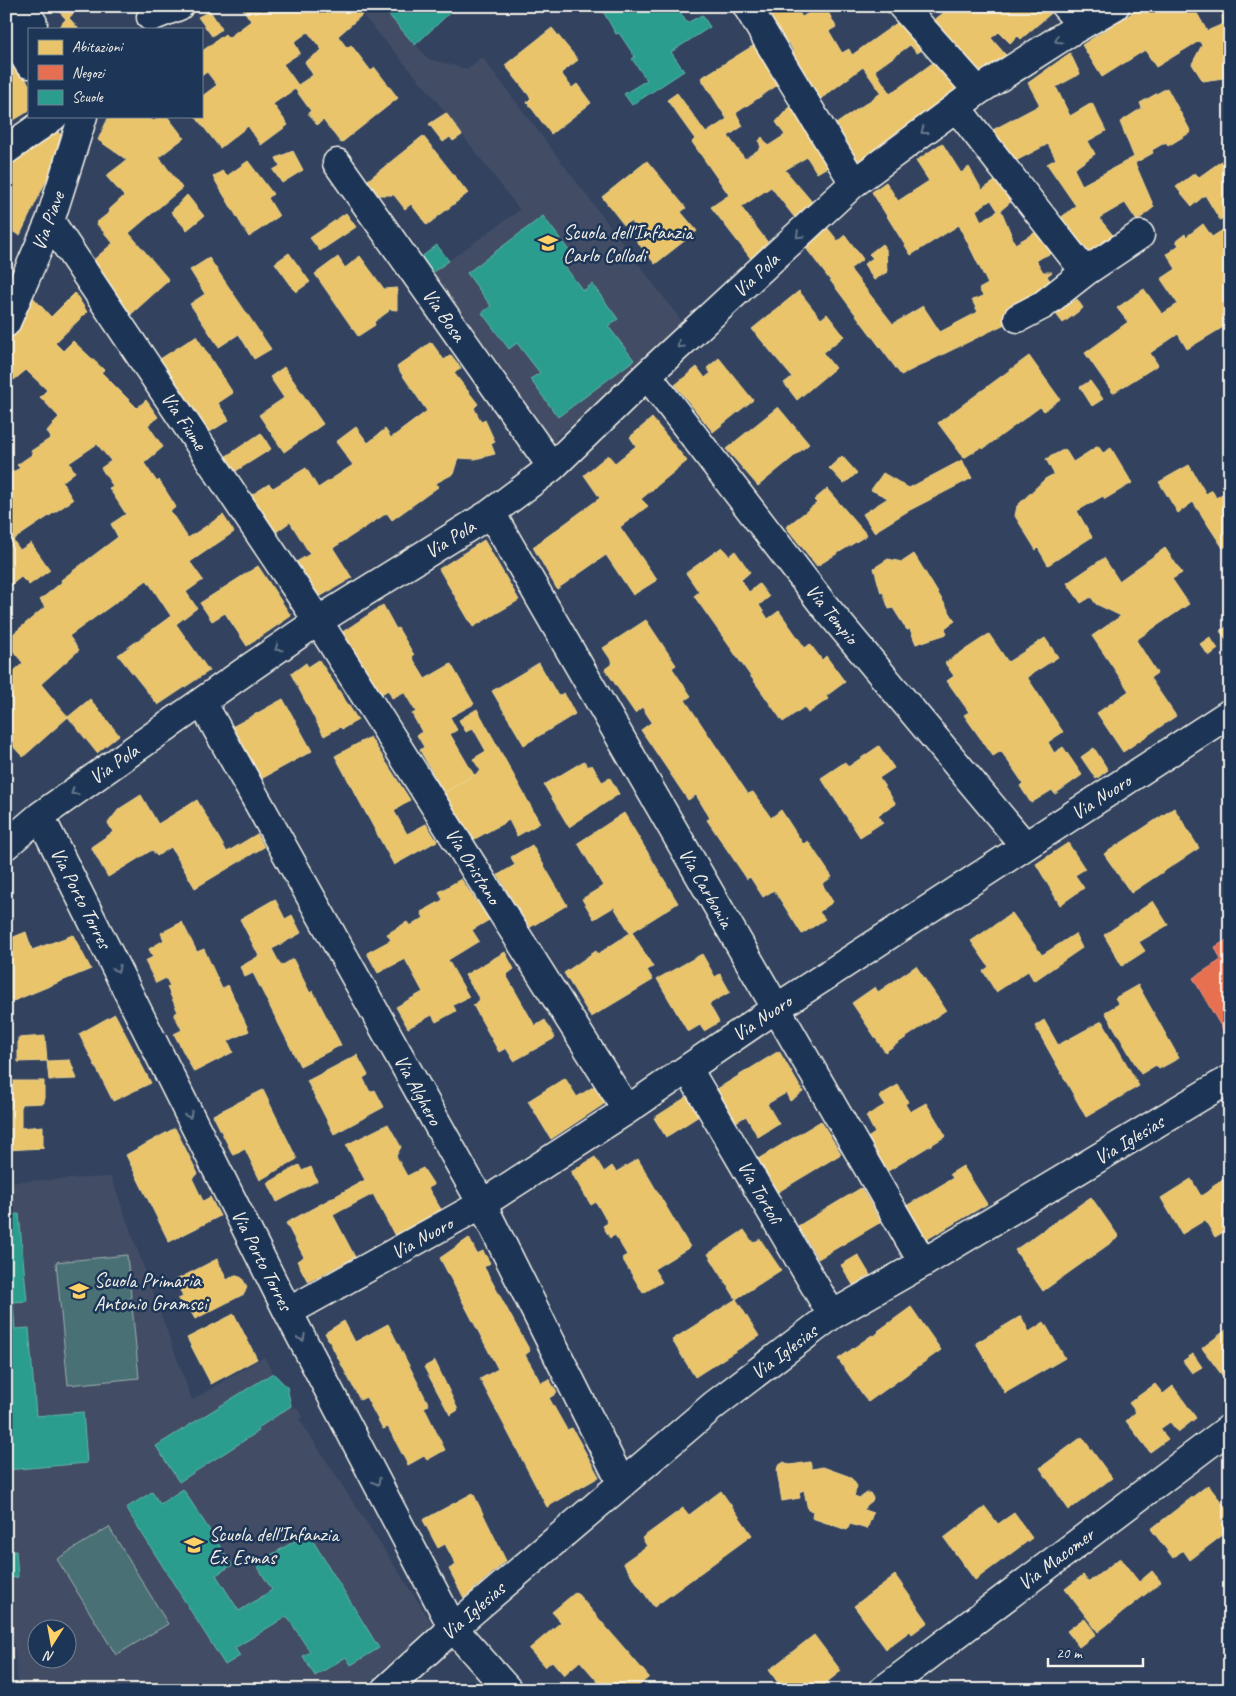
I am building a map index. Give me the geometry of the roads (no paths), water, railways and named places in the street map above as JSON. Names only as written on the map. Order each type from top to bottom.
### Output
[{"type":"street","points":[[19,6],[33,23],[14,39],[28,62]]},
{"type":"street","points":[[150,17],[179,6]]},
{"type":"street","points":[[747,6],[854,183]]},
{"type":"street","points":[[902,6],[978,91]]},
{"type":"street","name":"Via Pola","points":[[6,845],[40,816],[318,621],[491,513],[552,467],[647,375],[854,183],[978,91],[1074,16],[1115,6]]},
{"type":"street","points":[[956,107],[1085,272]]},
{"type":"street","points":[[6,150],[51,118]]},
{"type":"street","name":"Via Piave","points":[[6,323],[50,221],[82,118]]},
{"type":"street","name":"Via Bosa","points":[[337,163],[552,467]]},
{"type":"street","name":"Via Fiume","points":[[50,221],[318,621]]},
{"type":"street","points":[[1018,318],[1043,305],[1085,272],[1140,235]]},
{"type":"street","name":"Via Tempio","points":[[647,375],[822,604],[1025,846]]},
{"type":"street","name":"Via Carbonia","points":[[491,513],[923,1263]]},
{"type":"street","name":"Via Oristano","points":[[318,621],[628,1110]]},
{"type":"street","name":"Via Alghero","points":[[202,702],[482,1204],[622,1484]]},
{"type":"street","name":"Via Nuoro","points":[[288,1312],[482,1204],[628,1110],[776,1009],[1230,713]]},
{"type":"street","name":"Via Porto Torres","points":[[40,816],[288,1312],[454,1628],[508,1690]]},
{"type":"street","name":"Via Tortolì","points":[[688,1069],[832,1315]]},
{"type":"street","name":"Via Iglesias","points":[[385,1690],[454,1628],[714,1405],[832,1315],[923,1263],[1230,1079]]},
{"type":"street","name":"Via Macomer","points":[[883,1690],[1230,1428]]},
{"type":"place","name":"Scuola dell'Infanzia Carlo Collodi","points":[[548,243]]},
{"type":"place","name":"Scuola Primaria Antonio Gramsci","points":[[79,1291]]},
{"type":"place","name":"Scuola dell'Infanzia Ex Esmas","points":[[194,1545]]}]
